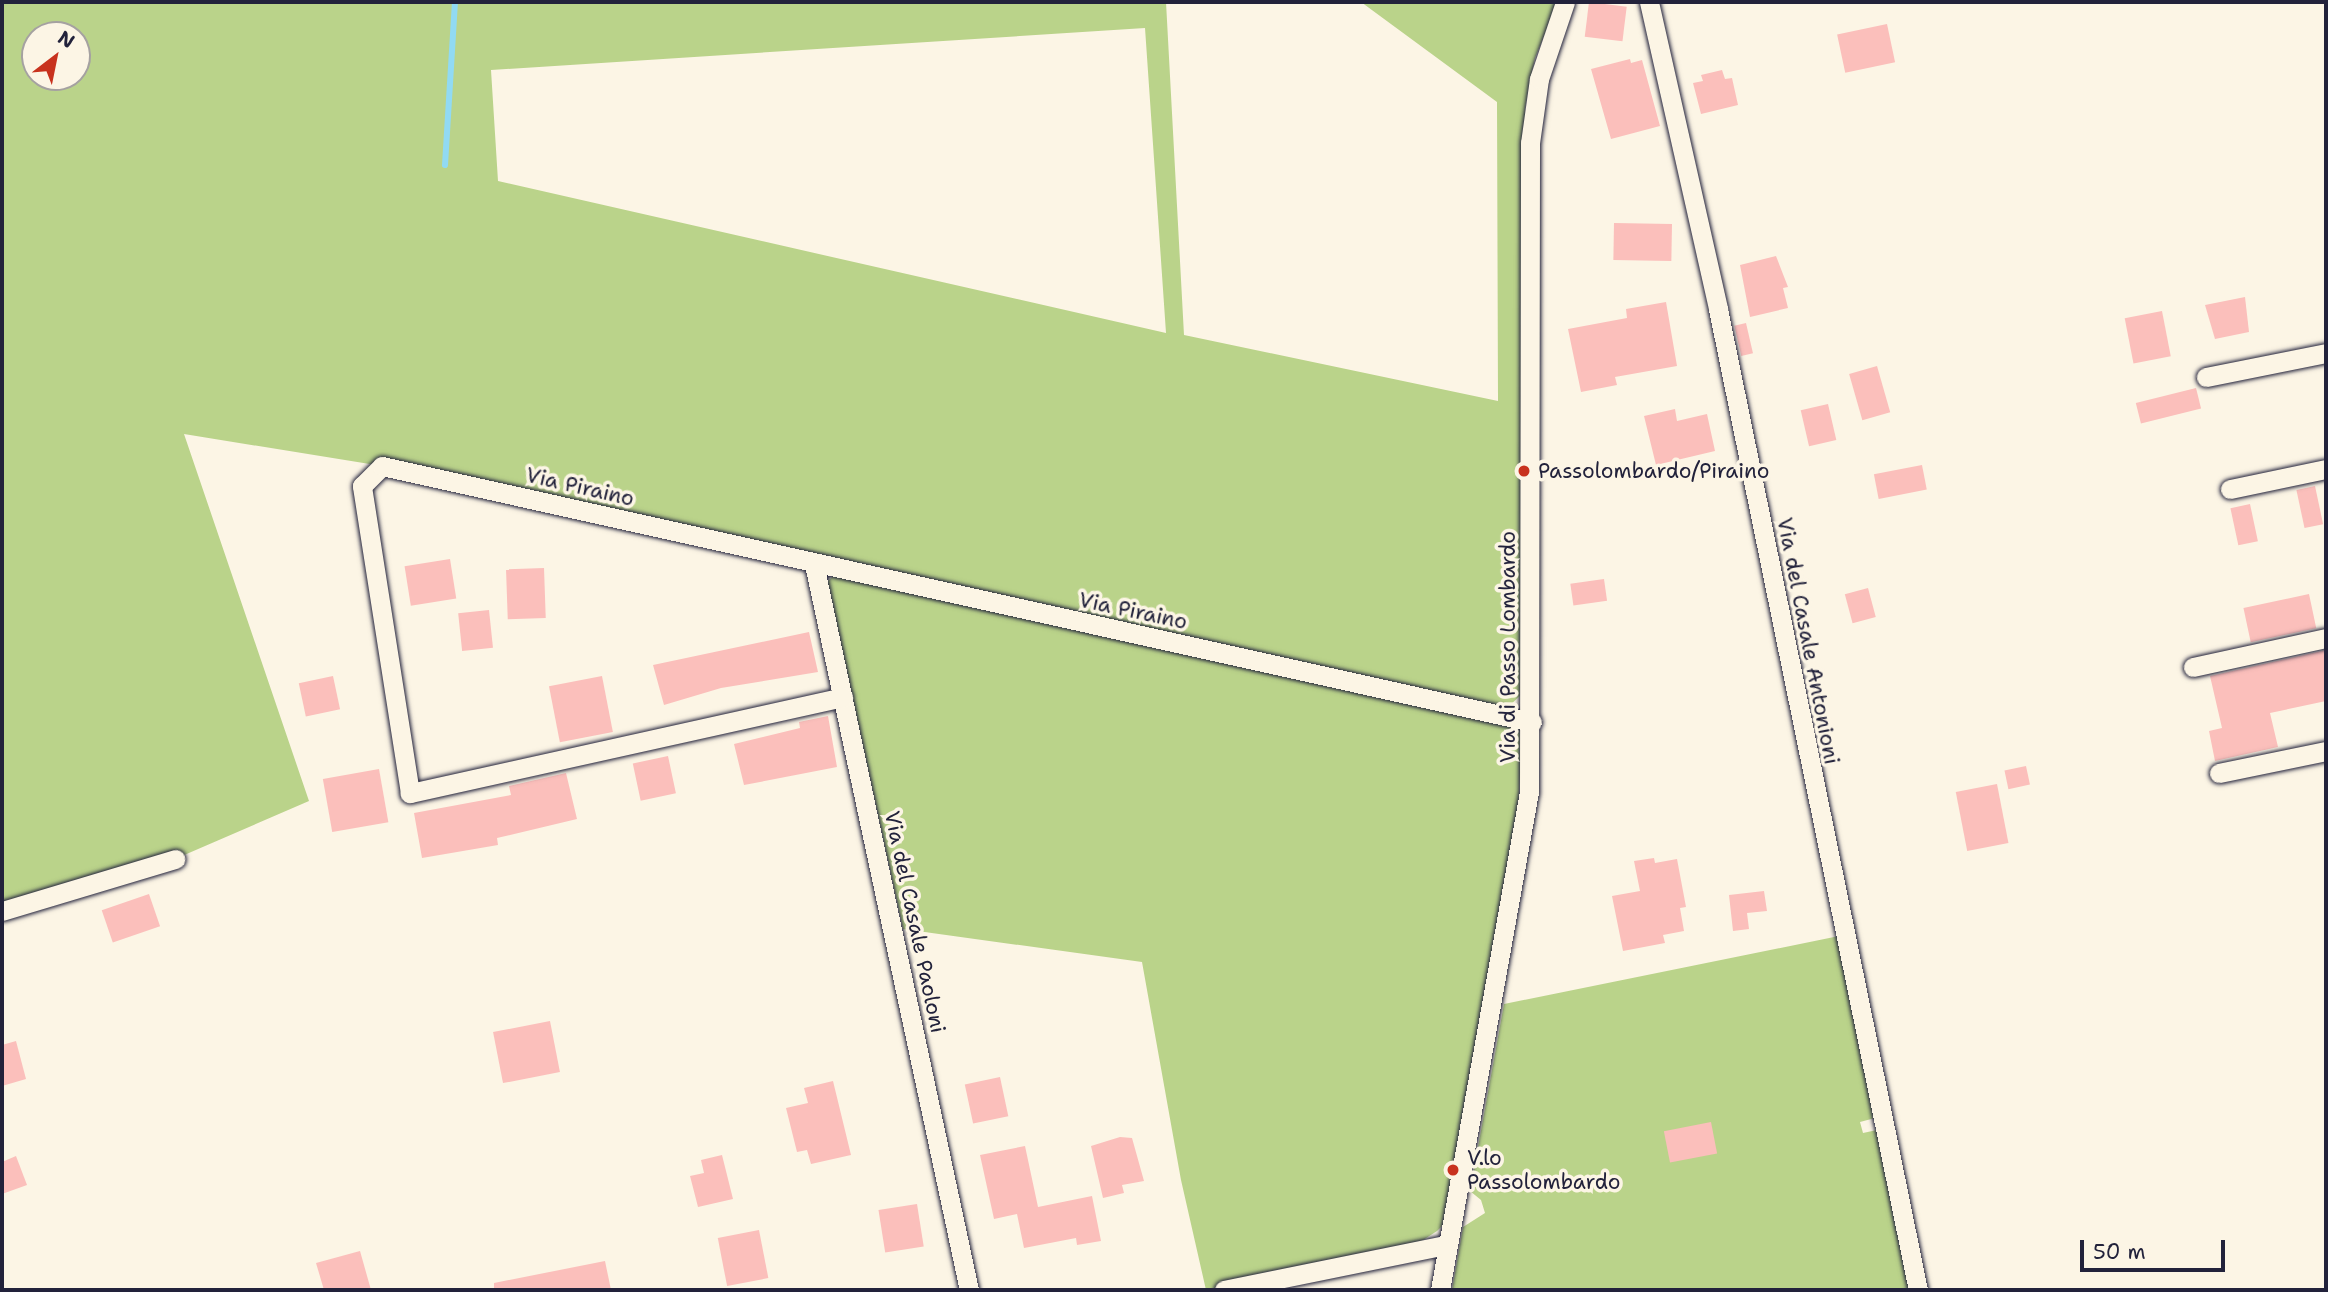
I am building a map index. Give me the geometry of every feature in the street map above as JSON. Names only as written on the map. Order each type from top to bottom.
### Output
[{"type":"street","name":"Via di Passo Lombardo","points":[[1440,1290],[1522,841],[1532,722],[1530,143],[1539,79],[1565,2]]},
{"type":"street","name":"Via del Casale Antonioni","points":[[1650,2],[1718,309],[1917,1290]]},
{"type":"street","points":[[2206,377],[2326,353]]},
{"type":"street","name":"Via Piraino","points":[[843,696],[410,793],[362,486],[382,466],[1532,722]]},
{"type":"street","points":[[2230,489],[2326,469]]},
{"type":"street","name":"Via del Casale Paoloni","points":[[814,564],[969,1290]]},
{"type":"street","points":[[2193,667],[2326,638]]},
{"type":"street","points":[[2219,773],[2326,751]]},
{"type":"street","points":[[2,911],[175,859]]},
{"type":"street","points":[[1224,1290],[1447,1245]]},
{"type":"green space","points":[[2,2],[1166,2],[1184,335],[1498,401],[1497,102],[1361,2],[1558,2],[1535,58],[1525,108],[1523,693],[1507,708],[382,466],[184,434],[309,801],[175,859],[2,911]],"holes":[[[1145,28],[1166,333],[498,181],[491,70]]]},
{"type":"green space","points":[[833,576],[1522,727],[1518,820],[1443,1225],[1437,1231],[1420,1242],[1206,1290],[1181,1180],[1142,962],[903,929],[827,582]]},
{"type":"green space","points":[[1839,936],[1875,1118],[1860,1122],[1863,1133],[1877,1130],[1912,1290],[1452,1290],[1463,1227],[1485,1213],[1481,1200],[1470,1191],[1504,1004]]},
{"type":"building","points":[[1589,2],[1627,7],[1622,41],[1585,37]]},
{"type":"building","points":[[1887,24],[1895,62],[1845,73],[1837,35]]},
{"type":"building","points":[[1630,59],[1631,63],[1642,60],[1660,126],[1611,139],[1591,69]]},
{"type":"building","points":[[1722,70],[1725,79],[1732,78],[1738,105],[1701,114],[1693,83],[1703,81],[1701,75]]},
{"type":"building","points":[[1614,223],[1672,224],[1671,261],[1613,260]]},
{"type":"building","points":[[1776,256],[1788,287],[1783,288],[1788,308],[1750,317],[1740,265]]},
{"type":"building","points":[[2245,297],[2249,332],[2215,339],[2205,305]]},
{"type":"building","points":[[1666,302],[1677,366],[1615,377],[1617,385],[1581,392],[1568,329],[1627,318],[1626,309]]},
{"type":"building","points":[[2162,311],[2171,356],[2133,363],[2125,318]]},
{"type":"building","points":[[1746,323],[1753,353],[1741,356],[1734,326]]},
{"type":"building","points":[[1877,366],[1890,412],[1862,420],[1849,374]]},
{"type":"building","points":[[2196,388],[2201,408],[2141,423],[2136,403]]},
{"type":"building","points":[[1828,404],[1836,440],[1809,446],[1801,410]]},
{"type":"building","points":[[1675,409],[1677,421],[1707,414],[1715,451],[1656,465],[1644,416]]},
{"type":"building","points":[[1922,465],[1927,490],[1879,499],[1874,474]]},
{"type":"building","points":[[2315,486],[2323,524],[2305,528],[2296,490]]},
{"type":"building","points":[[2250,504],[2258,541],[2238,545],[2230,508]]},
{"type":"building","points":[[450,559],[456,599],[411,606],[405,566]]},
{"type":"building","points":[[544,568],[546,618],[508,619],[506,569]]},
{"type":"building","points":[[1604,579],[1607,601],[1573,606],[1570,584]]},
{"type":"building","points":[[1868,588],[1876,617],[1853,623],[1845,594]]},
{"type":"building","points":[[2309,594],[2316,628],[2251,642],[2243,608]]},
{"type":"building","points":[[489,610],[493,648],[462,651],[458,613]]},
{"type":"building","points":[[809,632],[818,672],[721,688],[664,705],[653,665]]},
{"type":"building","points":[[2326,650],[2326,701],[2270,713],[2278,747],[2215,761],[2209,731],[2222,728],[2210,676]]},
{"type":"building","points":[[333,676],[340,709],[306,717],[299,683]]},
{"type":"building","points":[[602,676],[613,732],[560,742],[549,686]]},
{"type":"building","points":[[828,716],[837,767],[744,785],[734,744],[800,728],[799,722]]},
{"type":"building","points":[[668,756],[676,793],[641,801],[633,763]]},
{"type":"building","points":[[2026,766],[2030,785],[2008,789],[2004,771]]},
{"type":"building","points":[[379,769],[388,822],[332,832],[323,779]]},
{"type":"building","points":[[566,773],[577,819],[497,838],[498,845],[422,858],[414,813],[511,795],[509,786]]},
{"type":"building","points":[[1997,784],[2008,843],[1967,851],[1956,792]]},
{"type":"building","points":[[1654,858],[1655,863],[1677,859],[1686,907],[1680,908],[1684,931],[1663,935],[1665,943],[1623,951],[1612,896],[1640,891],[1634,861]]},
{"type":"building","points":[[1764,891],[1767,911],[1747,913],[1749,929],[1733,931],[1729,895]]},
{"type":"building","points":[[149,894],[160,926],[113,942],[102,910]]},
{"type":"building","points":[[550,1021],[560,1072],[503,1083],[493,1032]]},
{"type":"building","points":[[16,1041],[26,1079],[2,1086],[2,1045]]},
{"type":"building","points":[[1000,1077],[1008,1116],[973,1124],[965,1084]]},
{"type":"building","points":[[833,1081],[851,1155],[811,1164],[807,1150],[797,1152],[786,1108],[808,1103],[804,1088]]},
{"type":"building","points":[[1711,1122],[1717,1153],[1670,1163],[1664,1131]]},
{"type":"building","points":[[1120,1137],[1132,1138],[1144,1181],[1122,1185],[1124,1193],[1103,1198],[1091,1146]]},
{"type":"building","points":[[1025,1146],[1038,1207],[1092,1196],[1101,1241],[1077,1245],[1076,1238],[1024,1248],[1017,1214],[994,1219],[980,1155]]},
{"type":"building","points":[[722,1155],[733,1199],[698,1207],[690,1176],[704,1173],[701,1160]]},
{"type":"building","points":[[16,1156],[27,1185],[2,1194],[2,1162]]},
{"type":"building","points":[[917,1204],[924,1246],[885,1253],[878,1210]]},
{"type":"building","points":[[759,1230],[768,1278],[727,1286],[718,1238]]},
{"type":"building","points":[[360,1251],[371,1290],[324,1290],[316,1263]]},
{"type":"building","points":[[605,1261],[611,1290],[494,1290],[494,1283]]},
{"type":"waterway","points":[[445,165],[455,2]]},
{"type":"place","name":"Passolombardo/Piraino","points":[[1524,471]]},
{"type":"place","name":"V.lo Passolombardo","points":[[1453,1170]]}]
